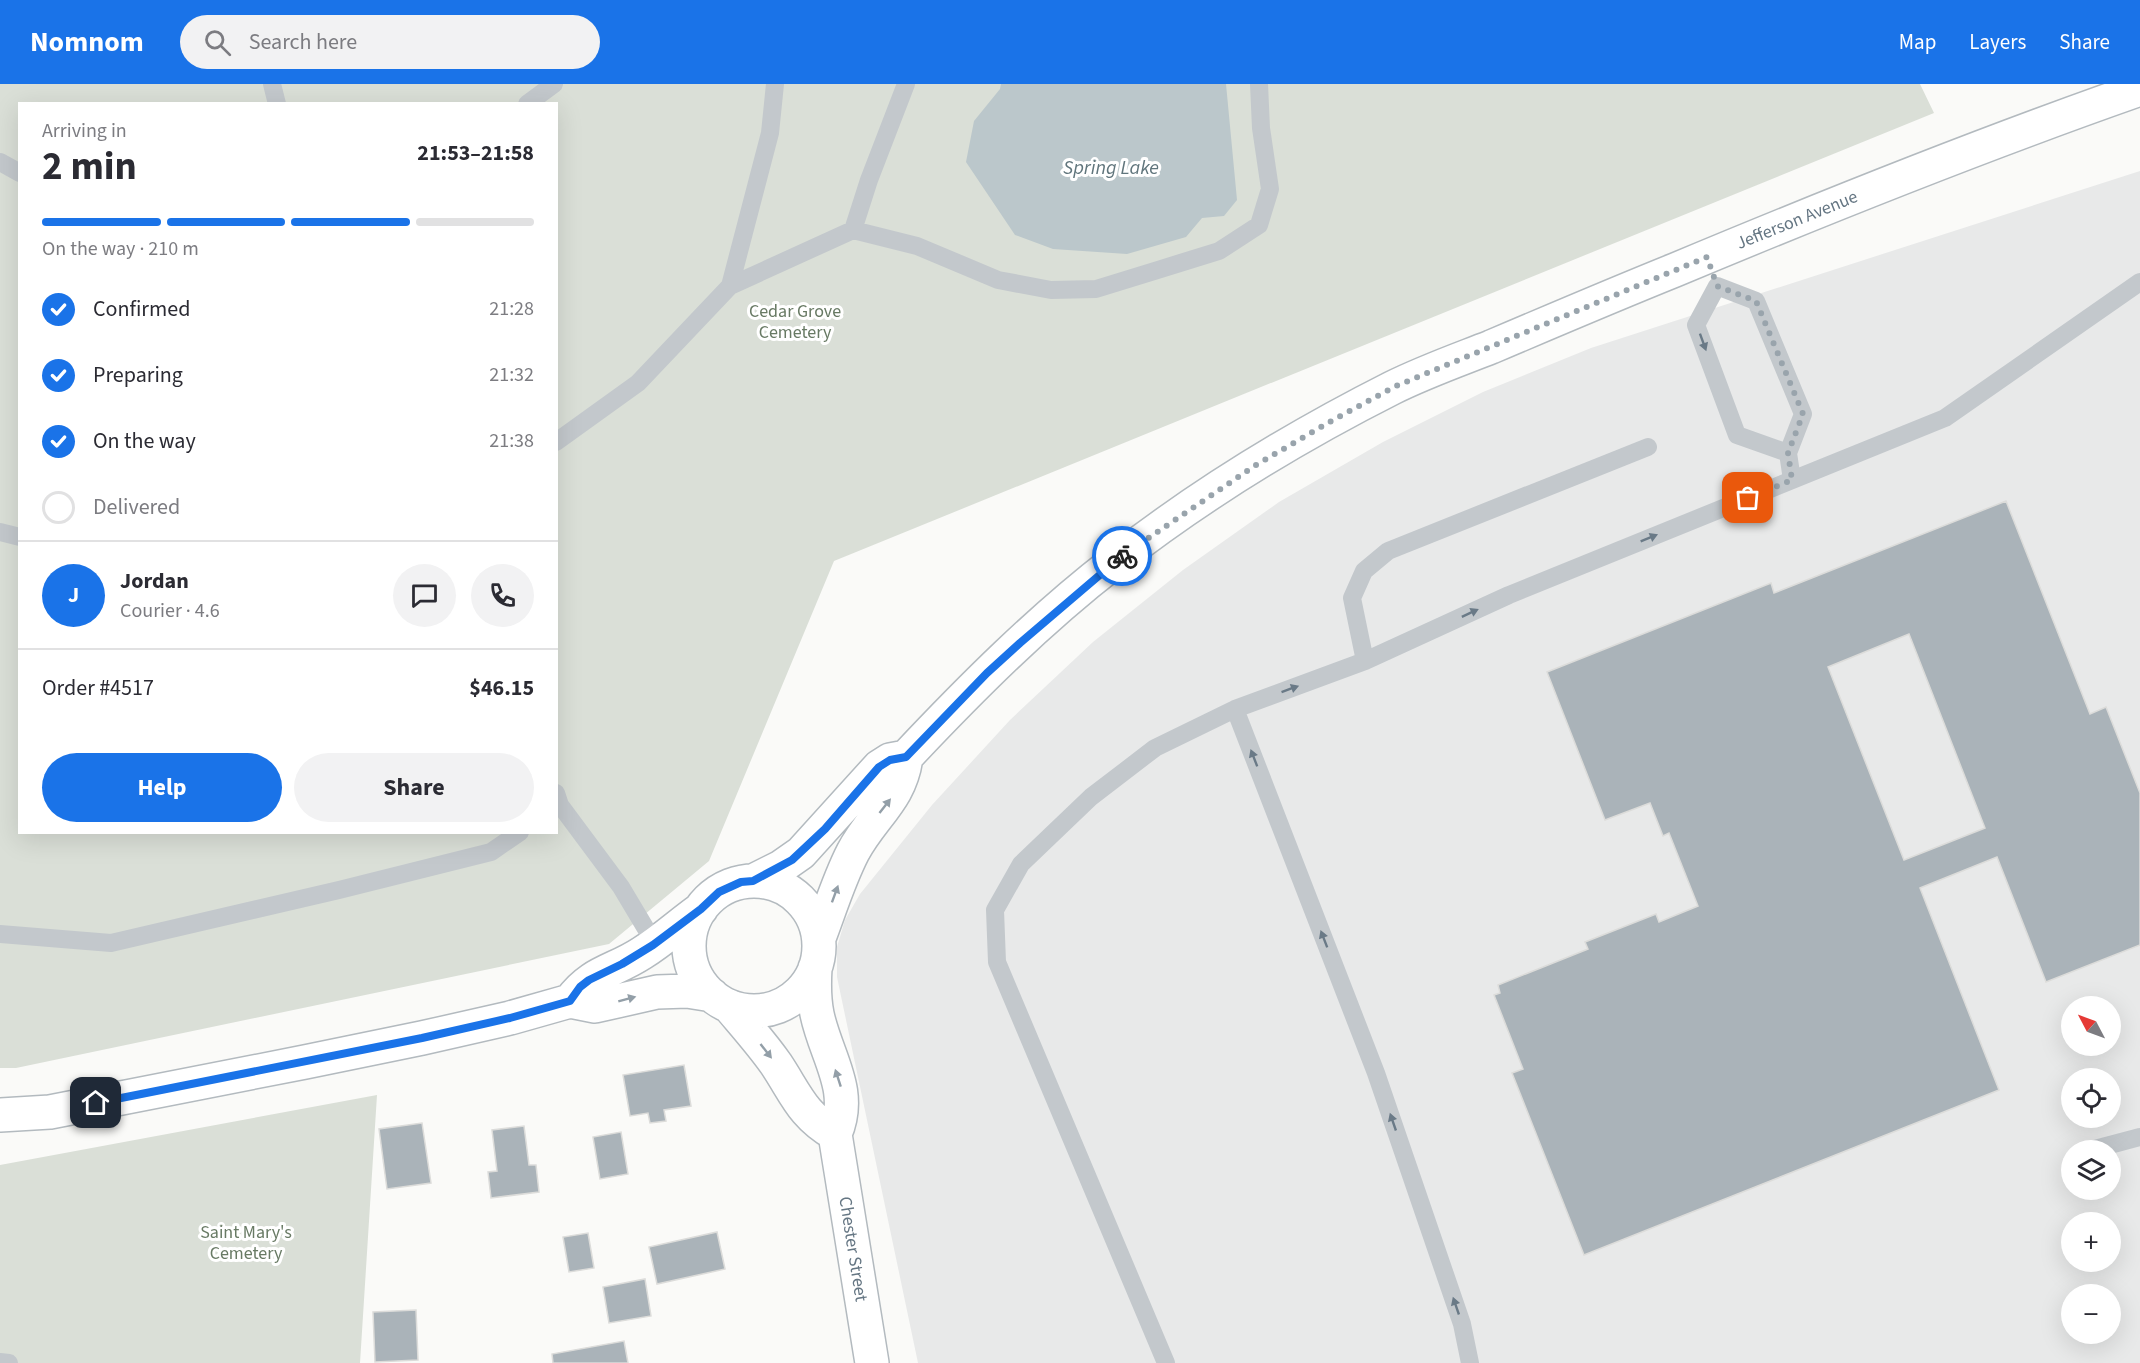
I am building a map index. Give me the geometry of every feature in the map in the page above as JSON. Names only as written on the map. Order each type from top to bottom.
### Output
[{"type":"main road","name":"Jefferson Avenue","points":[[753,881],[781,867],[801,852],[879,767],[890,760],[906,757],[987,673],[1084,586],[1154,533],[1256,465],[1333,420],[1396,386],[1712,271],[2022,130],[2140,89]]},
{"type":"main road","points":[[0,1115],[50,1112],[305,1062],[455,1031],[570,1001],[595,1006],[657,992],[687,992],[750,1010],[781,1005],[805,986],[853,851],[899,786],[904,774],[906,757]]},
{"type":"main road","points":[[570,1001],[580,987],[589,980],[656,944],[719,892],[741,882],[776,884],[797,897],[812,915],[817,953]]},
{"type":"main road","points":[[701,909],[692,929],[690,951],[694,971],[699,980],[720,1000],[775,1063],[806,1112],[818,1125],[835,1134]]},
{"type":"main road","name":"Chester Street","points":[[817,953],[814,988],[817,1015],[842,1096],[842,1114],[835,1134],[872,1363]]},
{"type":"lane","points":[[272,84],[276,102]]},
{"type":"lane","points":[[530,102],[554,84]]},
{"type":"lane","points":[[730,286],[770,133],[775,84]]},
{"type":"lane","points":[[853,230],[869,180],[906,84]]},
{"type":"lane","points":[[558,441],[638,383],[730,286],[853,230],[917,246],[998,280],[1051,290],[1096,289],[1219,251],[1259,225],[1270,189],[1261,128],[1259,84]]},
{"type":"lane","points":[[0,162],[18,172]]},
{"type":"lane","points":[[1788,453],[1737,435],[1696,325],[1712,271],[1756,301],[1803,414],[1788,453],[1792,480]]},
{"type":"lane","points":[[1166,1363],[997,962],[995,910],[1022,864],[1091,797],[1155,748],[1235,709],[1365,661],[1509,595],[1945,418],[2140,282]]},
{"type":"lane","points":[[1365,661],[1352,598],[1364,571],[1388,551],[1648,447]]},
{"type":"lane","points":[[0,532],[18,536]]},
{"type":"lane","points":[[1235,709],[1376,1073],[1462,1324],[1470,1363]]},
{"type":"lane","points":[[558,802],[621,887],[656,944]]},
{"type":"lane","points":[[0,934],[111,943],[491,852],[517,834]]},
{"type":"lane","points":[[2121,1142],[2140,1137]]},
{"type":"lane","points":[[0,1362],[9,1363]]},
{"type":"shaded area","points":[[2140,171],[2140,1363],[918,1363],[837,977],[837,947],[845,920],[860,894],[932,805],[1010,720],[1093,642],[1183,570],[1279,502],[1383,442],[1483,392],[1591,348]]},
{"type":"green space","name":"Cedar Grove Cemetery","points":[[0,84],[1920,84],[1934,113],[834,561],[709,861],[609,944],[16,1068],[0,1068]]},
{"type":"green space","name":"Saint Mary's Cemetery","points":[[377,1095],[360,1363],[0,1363],[0,1165]]},
{"type":"water","name":"Spring Lake","points":[[1001,84],[1226,84],[1237,200],[1224,216],[1202,218],[1186,237],[1127,254],[1053,249],[1015,235],[966,162],[974,121],[1000,89]]},
{"type":"building","points":[[2006,501],[2090,714],[2106,707],[2140,793],[2140,945],[2046,982],[1997,857],[1920,888],[1999,1090],[1584,1255],[1512,1073],[1523,1069],[1494,995],[1500,993],[1498,985],[1588,949],[1585,942],[1656,914],[1659,922],[1698,906],[1669,833],[1663,836],[1650,803],[1605,820],[1547,672],[1771,583],[1774,593]],"holes":[[[1909,634],[1985,828],[1904,860],[1828,667]]]},
{"type":"building","points":[[684,1065],[691,1106],[664,1110],[666,1121],[650,1123],[648,1113],[630,1116],[623,1075]]},
{"type":"building","points":[[422,1123],[431,1183],[387,1189],[379,1129]]},
{"type":"building","points":[[524,1126],[529,1165],[536,1165],[539,1192],[491,1198],[488,1172],[497,1171],[492,1130]]},
{"type":"building","points":[[621,1132],[628,1174],[600,1179],[593,1137]]},
{"type":"building","points":[[717,1232],[725,1269],[657,1284],[649,1247]]},
{"type":"building","points":[[588,1233],[594,1268],[569,1272],[563,1237]]},
{"type":"building","points":[[645,1279],[651,1316],[609,1323],[603,1287]]},
{"type":"building","points":[[416,1310],[418,1360],[375,1362],[373,1312]]},
{"type":"building","points":[[624,1341],[628,1363],[553,1363],[552,1354]]},
{"type":"way so far","points":[[1122,556],[1204,498],[1256,465],[1396,386],[1707,257],[1717,286],[1756,301],[1803,414],[1788,453],[1792,480],[1748,498]]},
{"type":"route","points":[[96,1103],[422,1038],[510,1018],[570,1001],[580,987],[589,980],[640,954],[701,909],[719,892],[741,882],[753,881],[792,860],[825,829],[870,775],[890,760],[906,757],[987,673],[1084,586],[1122,556]]}]
